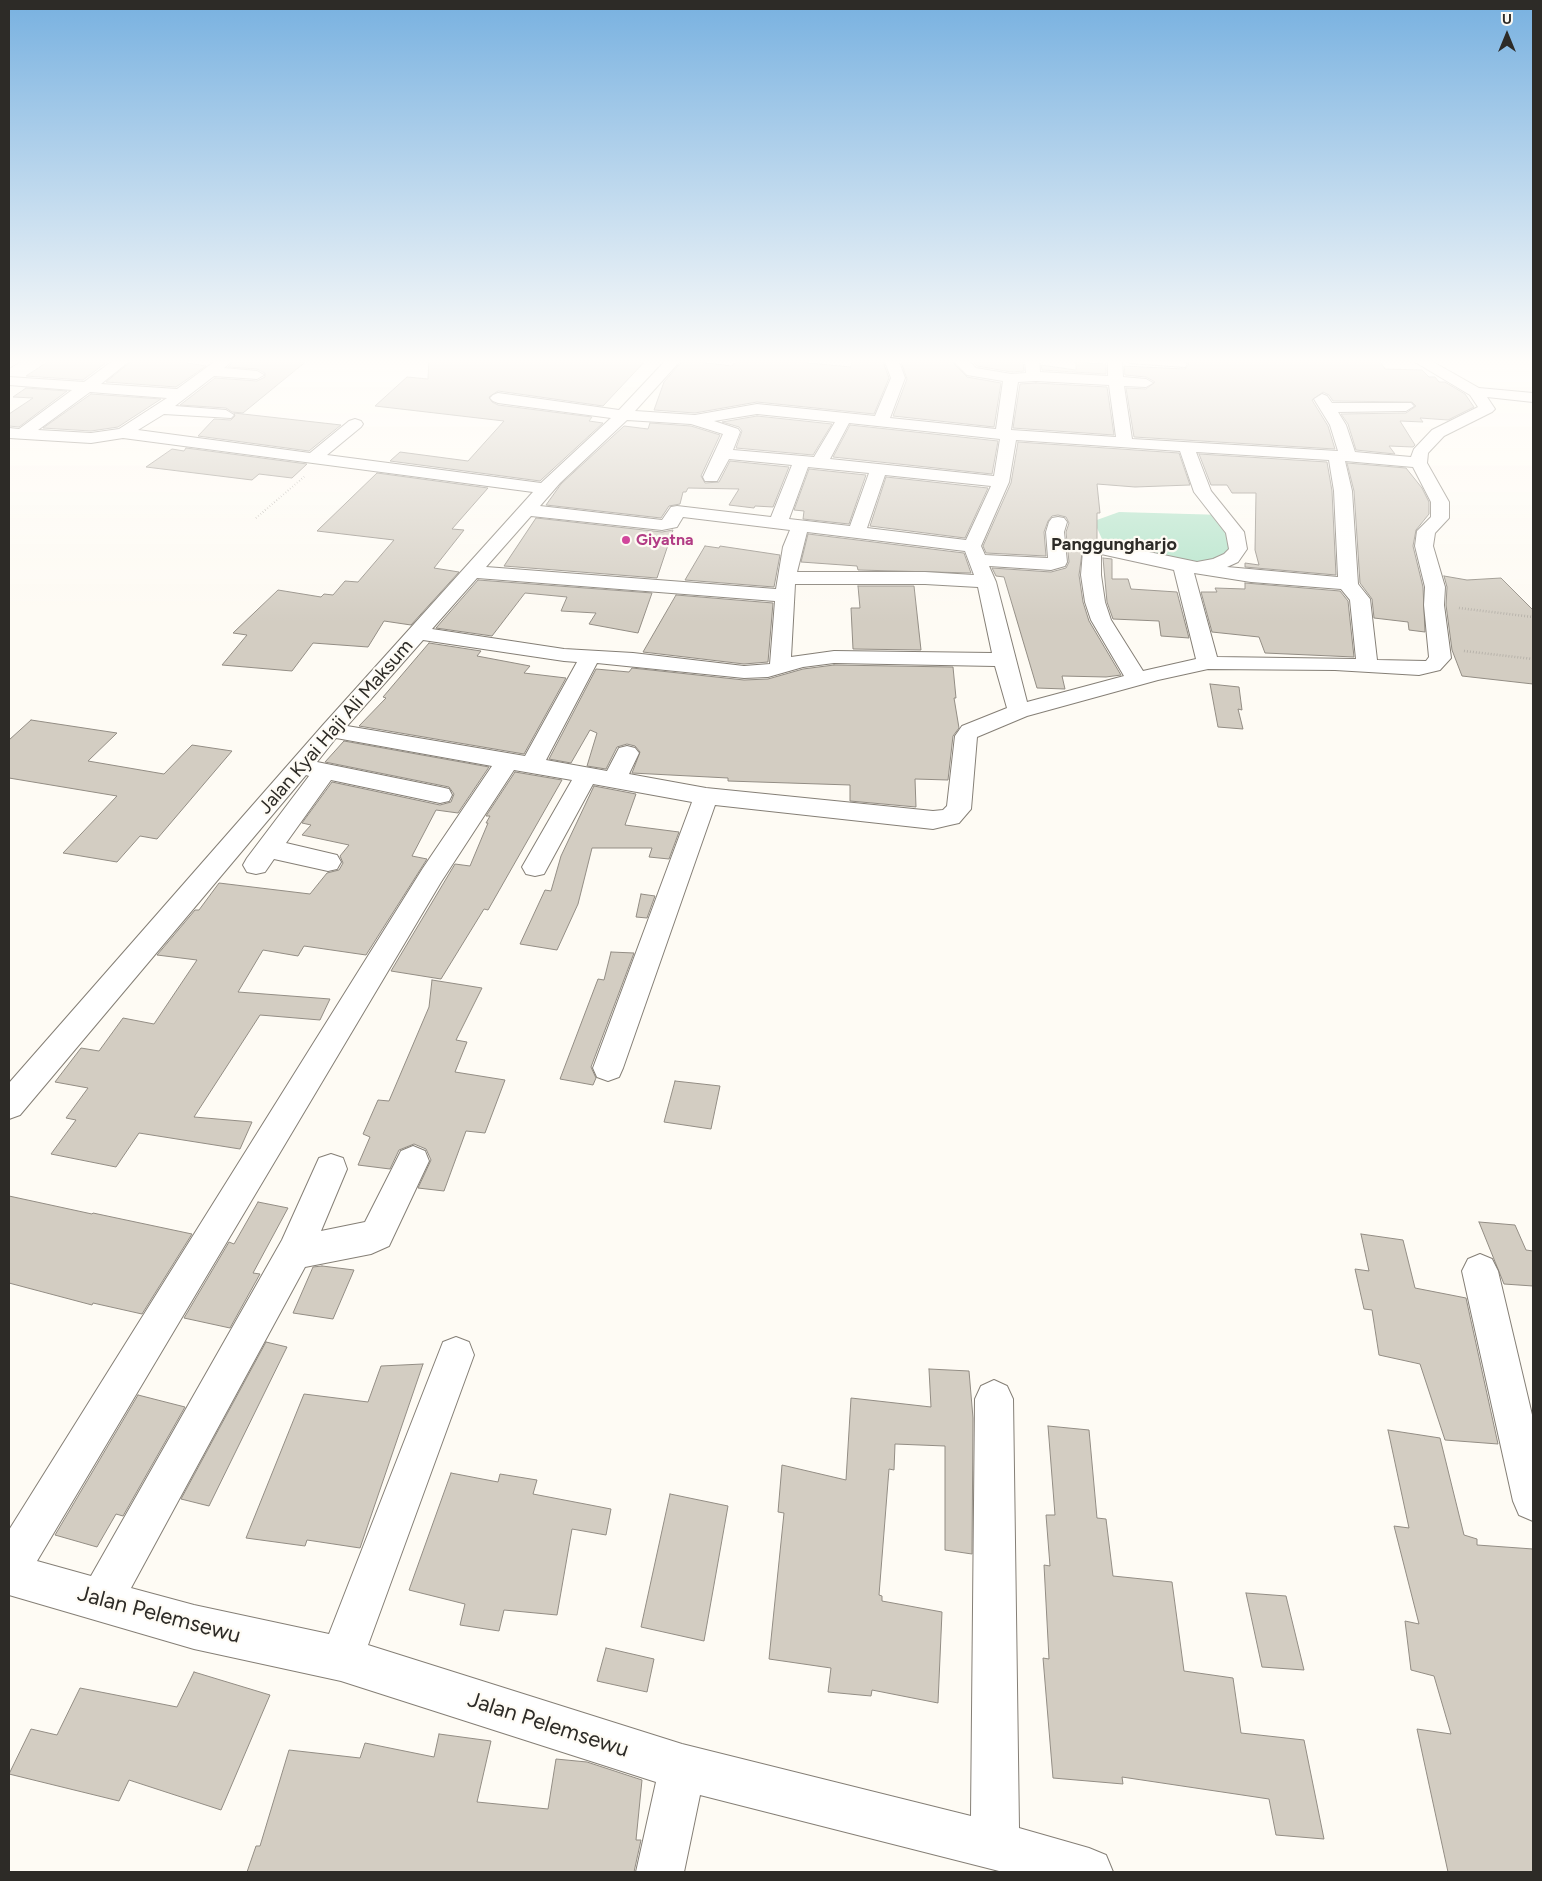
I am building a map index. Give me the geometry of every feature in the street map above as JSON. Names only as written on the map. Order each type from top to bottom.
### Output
[{"type":"street","points":[[231,447],[546,489]]},
{"type":"street","points":[[319,458],[331,447]]},
{"type":"street","name":"Jalan Kyai Haji Ali Maksum","points":[[9,1106],[330,730],[474,572],[546,489],[590,447]]},
{"type":"street","points":[[711,477],[727,447]]},
{"type":"street","points":[[778,523],[811,461],[822,447]]},
{"type":"street","points":[[1005,447],[1001,482],[974,553],[986,582],[1004,660],[1019,711]]},
{"type":"street","points":[[1182,447],[1342,456],[1418,463]]},
{"type":"street","points":[[1186,447],[1203,492],[1235,532],[1238,548],[1231,558],[1218,564],[1190,567]]},
{"type":"street","points":[[1339,447],[1342,456],[1348,584],[1360,599],[1367,666]]},
{"type":"street","points":[[330,730],[706,796],[933,820],[950,817],[959,810],[966,736],[977,728],[1019,711],[1137,678],[1208,663],[1367,666],[1419,669],[1433,666],[1440,658],[1434,605],[1435,586],[1424,546],[1426,531],[1440,518],[1440,502],[1418,463],[1420,452],[1425,447]]},
{"type":"street","points":[[724,454],[811,461],[1001,482]]},
{"type":"street","points":[[856,533],[878,469]]},
{"type":"street","points":[[528,510],[662,525],[671,523],[685,494]]},
{"type":"street","points":[[677,511],[856,533],[1051,564],[1058,562],[1055,532],[1058,522]]},
{"type":"street","points":[[780,668],[785,587],[792,547],[800,526]]},
{"type":"street","points":[[1137,678],[1101,620],[1095,602],[1091,574],[1092,551],[1101,548],[1190,567],[1251,576],[1348,584]]},
{"type":"street","points":[[1190,567],[1208,663]]},
{"type":"street","points":[[474,572],[528,578],[785,587],[925,578],[986,582]]},
{"type":"street","points":[[419,633],[564,655],[634,659],[744,672],[768,671],[800,661],[834,656],[1004,660]]},
{"type":"street","points":[[9,1568],[432,875],[519,764],[590,657]]},
{"type":"street","points":[[614,780],[627,753]]},
{"type":"street","points":[[300,766],[440,795]]},
{"type":"street","points":[[325,771],[262,857],[328,862]]},
{"type":"street","points":[[535,867],[586,776]]},
{"type":"street","points":[[608,1068],[706,796]]},
{"type":"street","points":[[294,1252],[371,1238],[377,1234],[413,1161]]},
{"type":"street","points":[[101,1600],[294,1252],[331,1168]]},
{"type":"street","points":[[1480,1272],[1533,1501]]},
{"type":"street","points":[[341,1659],[456,1355]]},
{"type":"street","points":[[994,1399],[995,1846]]},
{"type":"street","name":"Jalan Pelemsewu","points":[[9,1574],[194,1628],[341,1659],[682,1767],[995,1846],[1089,1872]]},
{"type":"street","points":[[660,1872],[682,1767]]},
{"type":"path","points":[[256,518],[319,458]]},
{"type":"path","points":[[1434,605],[1533,617]]},
{"type":"path","points":[[1439,648],[1533,659]]},
{"type":"green space","points":[[1119,512],[1224,515],[1246,538],[1238,560],[1192,563],[1105,546],[1094,521]]},
{"type":"building","points":[[278,447],[314,447],[309,451]]},
{"type":"building","points":[[481,447],[577,447],[540,481],[390,461],[400,452],[468,461]]},
{"type":"building","points":[[601,447],[715,447],[701,476],[705,483],[719,482],[730,461],[789,467],[773,507],[755,506],[754,508],[729,505],[739,489],[688,488],[686,492],[683,492],[680,504],[669,506],[661,518],[546,505],[561,484]]},
{"type":"building","points":[[736,447],[818,447],[813,455]]},
{"type":"building","points":[[838,447],[997,447],[992,474],[833,457]]},
{"type":"building","points":[[1017,447],[1088,447],[1179,453],[1190,485],[1135,487],[1097,484],[1100,513],[1097,513],[1097,541],[1083,546],[1079,575],[1083,602],[1089,621],[1121,675],[1106,677],[1062,676],[1065,689],[1037,688],[1004,577],[996,576],[992,568],[1051,572],[1066,568],[1069,562],[1066,532],[1069,523],[1066,517],[1058,515],[1052,516],[1048,521],[1044,532],[1046,556],[986,553],[983,546],[1011,483]]},
{"type":"building","points":[[1298,447],[1334,447],[1335,449]]},
{"type":"building","points":[[1355,447],[1390,447],[1395,454],[1356,450]]},
{"type":"building","points":[[186,448],[307,464],[292,478],[259,474],[252,480],[146,467],[172,449],[184,451]]},
{"type":"building","points":[[1199,454],[1327,462],[1332,491],[1336,575],[1245,567],[1245,563],[1259,565],[1255,550],[1256,493],[1232,493],[1227,485],[1211,485]]},
{"type":"building","points":[[1347,463],[1406,468],[1422,488],[1429,502],[1429,514],[1416,530],[1413,546],[1423,587],[1425,632],[1409,630],[1408,622],[1374,618],[1372,599],[1360,583],[1354,491]]},
{"type":"building","points":[[809,469],[866,475],[849,524],[803,519],[804,511],[794,510]]},
{"type":"building","points":[[377,473],[488,488],[452,529],[464,530],[434,568],[459,572],[411,625],[384,621],[368,647],[313,643],[292,671],[222,665],[247,635],[233,633],[278,590],[321,597],[324,594],[333,595],[345,581],[358,582],[394,540],[317,531]]},
{"type":"building","points":[[886,477],[988,488],[965,538],[870,526]]},
{"type":"building","points":[[536,518],[662,532],[673,530],[657,578],[504,566]]},
{"type":"building","points":[[808,534],[964,553],[971,573],[858,570],[857,566],[801,562]]},
{"type":"building","points":[[705,546],[719,548],[720,546],[780,555],[774,587],[685,580]]},
{"type":"building","points":[[1103,558],[1112,559],[1112,579],[1128,579],[1131,589],[1177,592],[1189,638],[1161,636],[1159,621],[1113,619],[1107,602]]},
{"type":"building","points":[[1444,576],[1467,580],[1501,578],[1533,610],[1533,684],[1462,676],[1452,650],[1446,605],[1447,587]]},
{"type":"building","points":[[478,580],[652,593],[638,633],[589,624],[596,613],[561,611],[567,597],[525,593],[492,636],[436,628]]},
{"type":"building","points":[[1245,583],[1340,591],[1348,601],[1354,657],[1265,653],[1259,637],[1212,632],[1201,592],[1217,592],[1215,588],[1245,589]]},
{"type":"building","points":[[858,586],[914,586],[921,650],[853,649],[851,608],[860,608]]},
{"type":"building","points":[[676,595],[773,603],[768,662],[744,664],[643,652]]},
{"type":"building","points":[[429,643],[481,651],[477,656],[530,666],[524,673],[566,678],[524,754],[359,726],[386,698],[383,697]]},
{"type":"building","points":[[834,665],[953,667],[956,698],[954,698],[959,728],[953,736],[948,780],[915,779],[916,807],[850,801],[850,785],[728,781],[728,778],[632,773],[640,752],[635,746],[627,744],[617,747],[606,769],[587,766],[597,733],[590,730],[571,763],[549,759],[596,669],[629,672],[632,668],[744,680],[768,679],[803,669]]},
{"type":"building","points":[[1210,684],[1239,687],[1242,710],[1238,709],[1243,729],[1218,727]]},
{"type":"building","points":[[31,720],[117,733],[88,761],[164,774],[192,745],[232,751],[157,839],[140,836],[117,862],[63,853],[117,796],[9,778],[9,740]]},
{"type":"building","points":[[344,741],[489,767],[458,813],[436,810],[412,856],[427,859],[366,955],[304,946],[298,956],[263,950],[238,992],[330,999],[320,1020],[260,1015],[194,1117],[252,1122],[240,1149],[139,1133],[116,1167],[51,1154],[76,1120],[66,1118],[88,1088],[55,1082],[81,1048],[99,1051],[123,1018],[154,1024],[197,960],[157,955],[195,910],[199,910],[219,883],[310,894],[327,873],[339,870],[343,863],[340,856],[349,845],[302,835],[311,825],[302,823],[332,782],[440,805],[451,802],[454,794],[449,787],[325,762]]},
{"type":"building","points":[[515,772],[562,780],[488,910],[484,909],[441,979],[391,971],[455,864],[470,866],[488,823],[486,823],[490,816],[486,816]]},
{"type":"building","points":[[594,786],[636,794],[625,825],[679,832],[669,859],[649,857],[652,848],[592,848],[578,904],[557,950],[520,944],[545,890],[551,891],[561,856]]},
{"type":"building","points":[[641,894],[655,896],[647,918],[636,917]]},
{"type":"building","points":[[611,952],[634,953],[591,1067],[596,1078],[593,1085],[560,1079],[598,979],[604,980]]},
{"type":"building","points":[[432,980],[482,988],[456,1040],[467,1042],[455,1072],[505,1080],[485,1133],[466,1131],[444,1191],[418,1188],[431,1160],[426,1149],[414,1144],[399,1150],[390,1169],[358,1165],[370,1137],[363,1134],[378,1100],[389,1101],[429,1007]]},
{"type":"building","points":[[675,1081],[720,1086],[711,1129],[664,1122]]},
{"type":"building","points":[[9,1196],[192,1234],[142,1314],[93,1303],[92,1305],[9,1283]]},
{"type":"building","points":[[258,1202],[288,1208],[253,1273],[260,1274],[230,1328],[184,1318],[229,1242],[234,1244]]},
{"type":"building","points":[[1479,1222],[1515,1225],[1526,1250],[1533,1251],[1533,1286],[1504,1284]]},
{"type":"building","points":[[1361,1234],[1403,1240],[1415,1288],[1466,1298],[1498,1444],[1445,1440],[1420,1364],[1379,1355],[1372,1310],[1364,1309],[1355,1269],[1369,1271]]},
{"type":"building","points":[[322,1266],[354,1270],[333,1319],[293,1313],[313,1267]]},
{"type":"building","points":[[266,1342],[287,1347],[209,1506],[181,1499]]},
{"type":"building","points":[[423,1364],[360,1548],[307,1540],[305,1546],[246,1538],[304,1394],[368,1402],[381,1366]]},
{"type":"building","points":[[929,1369],[969,1371],[973,1418],[972,1554],[945,1550],[945,1446],[895,1444],[894,1470],[889,1469],[879,1595],[882,1596],[882,1601],[942,1612],[938,1703],[872,1690],[871,1696],[828,1692],[831,1668],[769,1659],[784,1513],[778,1512],[782,1465],[846,1480],[851,1398],[931,1407]]},
{"type":"building","points":[[138,1395],[185,1407],[123,1516],[116,1514],[97,1547],[55,1535]]},
{"type":"building","points":[[1048,1426],[1089,1430],[1097,1518],[1106,1519],[1113,1576],[1172,1582],[1184,1671],[1233,1678],[1241,1733],[1304,1740],[1324,1839],[1276,1835],[1269,1799],[1122,1777],[1123,1784],[1053,1778],[1043,1658],[1049,1659],[1044,1565],[1050,1566],[1046,1515],[1055,1515]]},
{"type":"building","points":[[1388,1430],[1440,1438],[1464,1535],[1477,1539],[1477,1545],[1533,1549],[1533,1872],[1448,1872],[1417,1729],[1451,1734],[1434,1676],[1411,1670],[1405,1621],[1419,1624],[1394,1526],[1409,1528]]},
{"type":"building","points":[[451,1473],[498,1482],[500,1474],[537,1480],[533,1494],[611,1509],[606,1535],[572,1529],[557,1615],[504,1610],[499,1631],[460,1625],[465,1604],[409,1590]]},
{"type":"building","points":[[670,1494],[728,1506],[704,1641],[641,1627]]},
{"type":"building","points":[[1246,1593],[1286,1596],[1304,1670],[1262,1667]]},
{"type":"building","points":[[606,1648],[654,1659],[647,1692],[597,1681]]},
{"type":"building","points":[[194,1672],[270,1695],[221,1810],[129,1780],[119,1801],[9,1774],[31,1729],[57,1735],[80,1688],[177,1707]]},
{"type":"building","points":[[439,1734],[491,1741],[477,1802],[548,1809],[556,1759],[587,1762],[642,1780],[636,1840],[641,1840],[634,1872],[247,1872],[256,1846],[260,1846],[289,1750],[360,1758],[365,1743],[434,1757]]},
{"type":"place","name":"Giyatna","points":[[626,540]]},
{"type":"district","name":"Panggungharjo","points":[[1114,545]]}]
